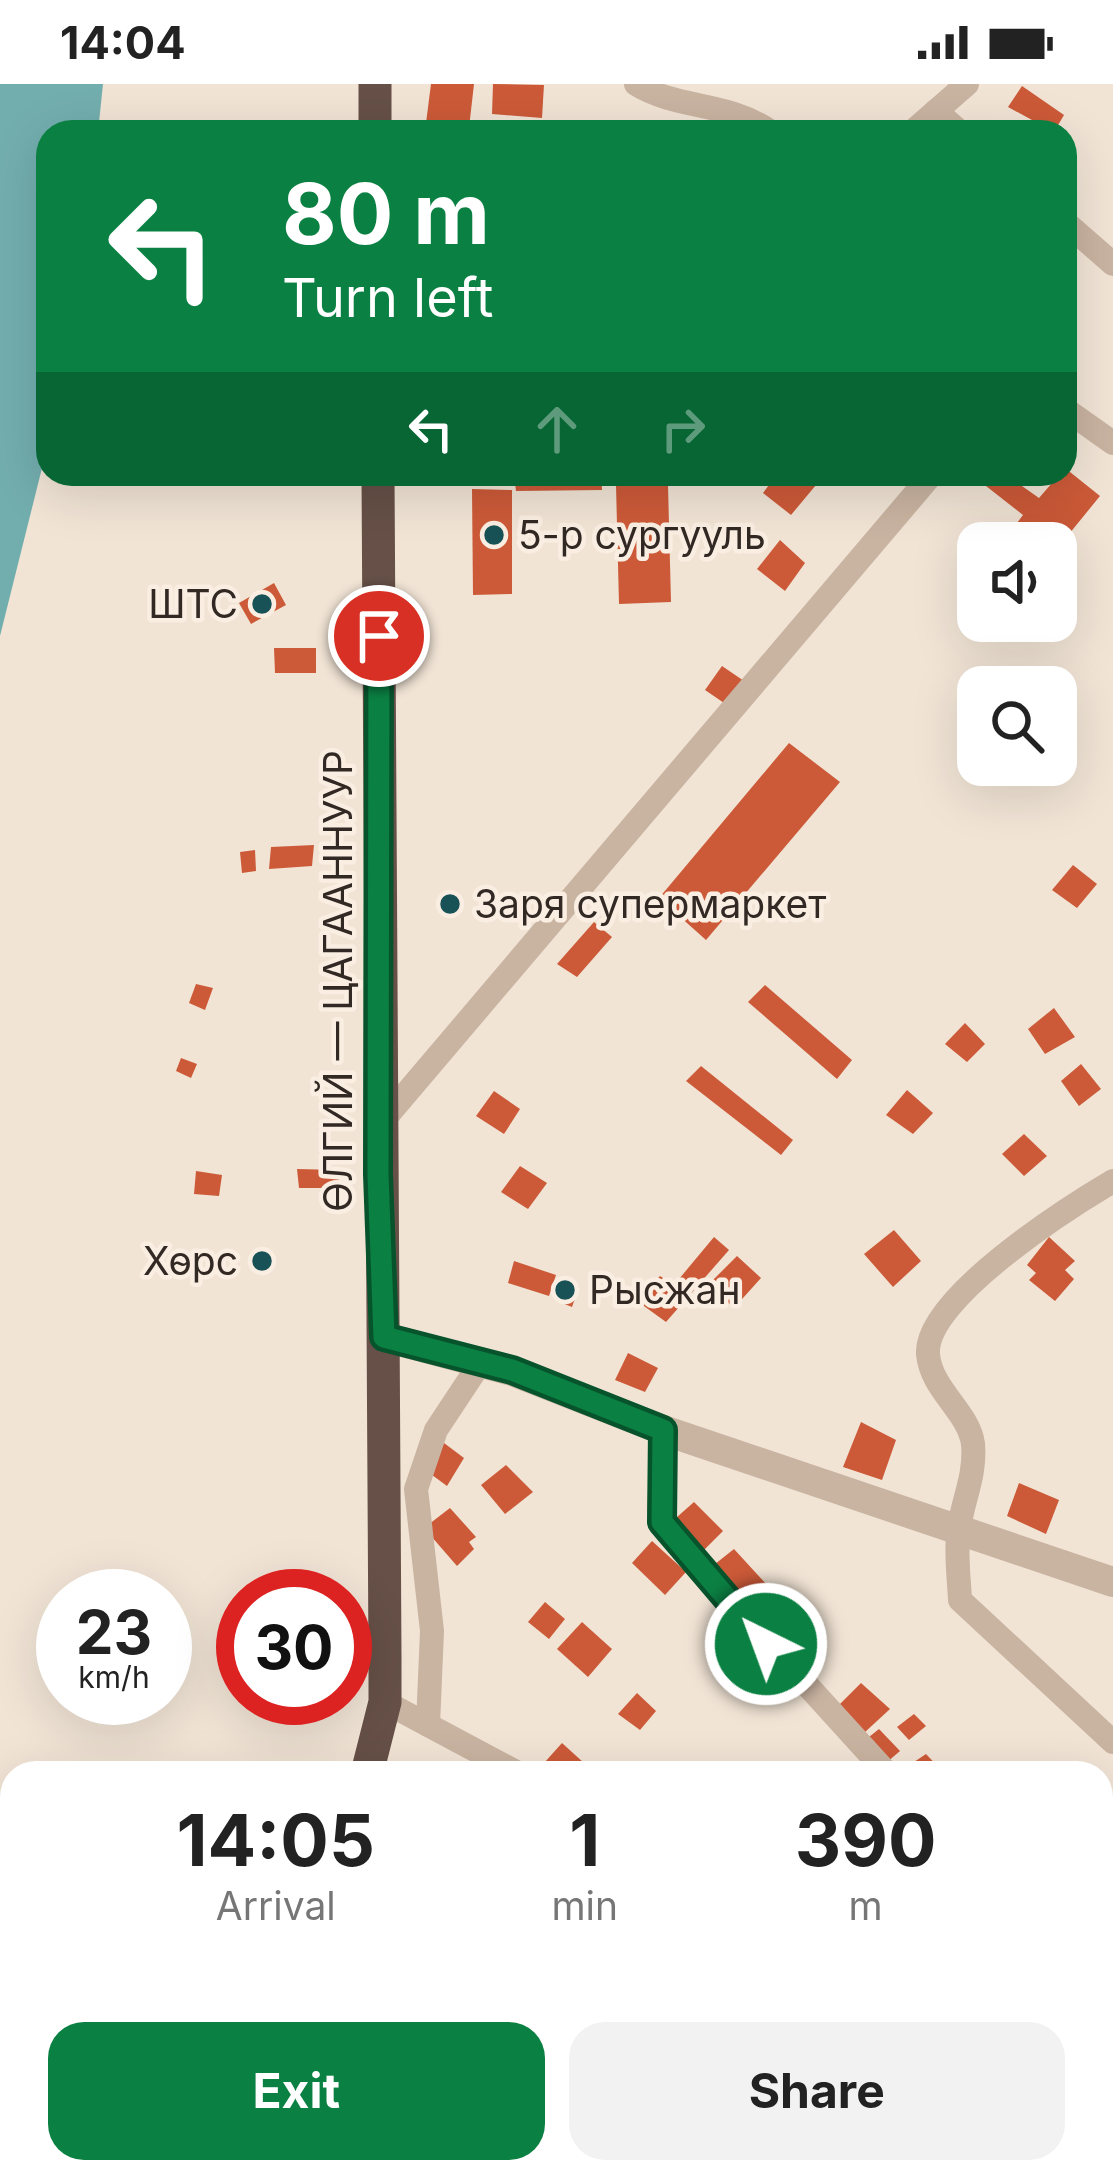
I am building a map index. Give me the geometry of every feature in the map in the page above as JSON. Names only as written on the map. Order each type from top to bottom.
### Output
[{"type":"highway","points":[[375,84],[375,120]]},
{"type":"highway","name":"ӨЛГИЙ — ЦАГААННУУР","points":[[370,1761],[385,1702],[378,486]]},
{"type":"street","points":[[635,84],[650,93],[743,112],[754,120]]},
{"type":"street","points":[[926,120],[967,84]]},
{"type":"street","points":[[936,111],[947,120]]},
{"type":"street","points":[[1077,232],[1113,264]]},
{"type":"street","points":[[1077,418],[1113,443]]},
{"type":"street","points":[[381,1123],[922,486]]},
{"type":"street","points":[[1113,1181],[970,1283],[941,1317],[927,1349],[933,1378],[972,1436],[975,1472],[958,1532],[960,1600],[1113,1742]]},
{"type":"street","points":[[384,1337],[481,1362],[663,1430],[1113,1582]]},
{"type":"street","points":[[428,1724],[433,1631],[416,1524],[416,1489],[436,1430],[481,1362]]},
{"type":"street","points":[[663,1430],[659,1511],[667,1531],[876,1761]]},
{"type":"street","points":[[385,1702],[496,1761]]},
{"type":"water","points":[[0,84],[103,84],[99,120],[36,120],[38,486],[0,636]]},
{"type":"building","points":[[431,84],[474,84],[470,120],[426,120]]},
{"type":"building","points":[[493,84],[544,85],[542,118],[492,114]]},
{"type":"building","points":[[1022,86],[1064,115],[1061,120],[1032,120],[1008,107]]},
{"type":"building","points":[[1077,478],[1100,496],[1077,524],[1018,522],[1023,515],[986,486],[1022,486],[1039,498],[1049,486],[1077,486]]},
{"type":"building","points":[[515,486],[602,486],[602,490],[516,491]]},
{"type":"building","points":[[616,486],[668,486],[671,602],[619,604]]},
{"type":"building","points":[[768,486],[815,486],[791,515],[763,493]]},
{"type":"building","points":[[472,489],[512,490],[512,594],[473,595]]},
{"type":"building","points":[[780,540],[805,563],[785,591],[757,569]]},
{"type":"building","name":"ШТС","points":[[274,583],[286,605],[251,624],[239,603]]},
{"type":"building","points":[[274,648],[316,648],[316,673],[275,673]]},
{"type":"building","points":[[722,666],[744,681],[727,705],[705,690]]},
{"type":"building","points":[[789,743],[840,782],[706,940],[659,898]]},
{"type":"building","points":[[314,845],[312,866],[269,869],[271,847]]},
{"type":"building","points":[[255,850],[256,871],[242,873],[240,852]]},
{"type":"building","points":[[1073,865],[1097,884],[1077,908],[1052,890]]},
{"type":"building","points":[[594,922],[612,937],[577,977],[557,964]]},
{"type":"building","points":[[196,984],[213,988],[205,1010],[189,1003]]},
{"type":"building","points":[[765,985],[852,1060],[837,1079],[748,1002]]},
{"type":"building","points":[[1054,1008],[1075,1037],[1045,1054],[1028,1029]]},
{"type":"building","points":[[965,1023],[985,1044],[967,1062],[945,1044]]},
{"type":"building","points":[[181,1058],[197,1064],[191,1078],[176,1071]]},
{"type":"building","points":[[1081,1064],[1101,1089],[1079,1106],[1061,1081]]},
{"type":"building","points":[[701,1066],[793,1140],[781,1155],[686,1081]]},
{"type":"building","points":[[907,1090],[933,1113],[913,1134],[886,1115]]},
{"type":"building","points":[[494,1091],[520,1109],[504,1134],[476,1116]]},
{"type":"building","points":[[1024,1134],[1047,1156],[1024,1176],[1002,1154]]},
{"type":"building","points":[[520,1166],[547,1183],[528,1209],[501,1192]]},
{"type":"building","points":[[297,1169],[339,1170],[339,1188],[299,1188]]},
{"type":"building","points":[[196,1171],[222,1175],[219,1196],[194,1194]]},
{"type":"building","points":[[894,1230],[921,1261],[893,1287],[864,1254]]},
{"type":"building","points":[[714,1237],[729,1250],[666,1322],[637,1301],[660,1276],[674,1285]]},
{"type":"building","points":[[1049,1237],[1075,1261],[1065,1270],[1074,1279],[1055,1301],[1029,1280],[1036,1273],[1027,1265]]},
{"type":"building","points":[[737,1256],[761,1278],[734,1308],[708,1285]]},
{"type":"building","points":[[514,1261],[556,1275],[549,1296],[508,1283]]},
{"type":"building","points":[[564,1280],[579,1287],[572,1307],[557,1301]]},
{"type":"building","points":[[628,1353],[658,1368],[645,1392],[615,1380]]},
{"type":"building","points":[[861,1422],[896,1440],[882,1480],[843,1467]]},
{"type":"building","points":[[444,1443],[464,1458],[447,1486],[428,1472]]},
{"type":"building","points":[[506,1465],[533,1492],[505,1514],[481,1485]]},
{"type":"building","points":[[1019,1483],[1059,1500],[1046,1534],[1007,1516]]},
{"type":"building","points":[[694,1502],[723,1531],[700,1554],[668,1525]]},
{"type":"building","points":[[450,1508],[476,1537],[469,1542],[474,1549],[457,1566],[424,1528]]},
{"type":"building","points":[[652,1541],[686,1572],[665,1595],[632,1563]]},
{"type":"building","points":[[734,1549],[768,1586],[746,1607],[710,1568]]},
{"type":"building","points":[[545,1602],[565,1619],[549,1639],[528,1622]]},
{"type":"building","points":[[582,1622],[612,1649],[588,1677],[557,1649]]},
{"type":"building","points":[[861,1683],[890,1709],[864,1733],[836,1708]]},
{"type":"building","points":[[637,1693],[656,1711],[640,1730],[618,1714]]},
{"type":"building","points":[[914,1714],[926,1726],[909,1740],[897,1727]]},
{"type":"building","points":[[879,1729],[900,1751],[884,1761],[864,1741]]},
{"type":"building","points":[[562,1743],[582,1761],[546,1761]]},
{"type":"place","name":"5-р сургууль","points":[[494,535]]},
{"type":"place","name":"ШТС","points":[[262,604]]},
{"type":"place","name":"Заря супермаркет","points":[[450,904]]},
{"type":"place","name":"Хөрс","points":[[262,1261]]},
{"type":"place","name":"Рысжан","points":[[565,1290]]},
{"type":"route","points":[[379,636],[378,1174],[384,1337],[512,1370],[663,1430],[662,1522],[766,1644]]}]
